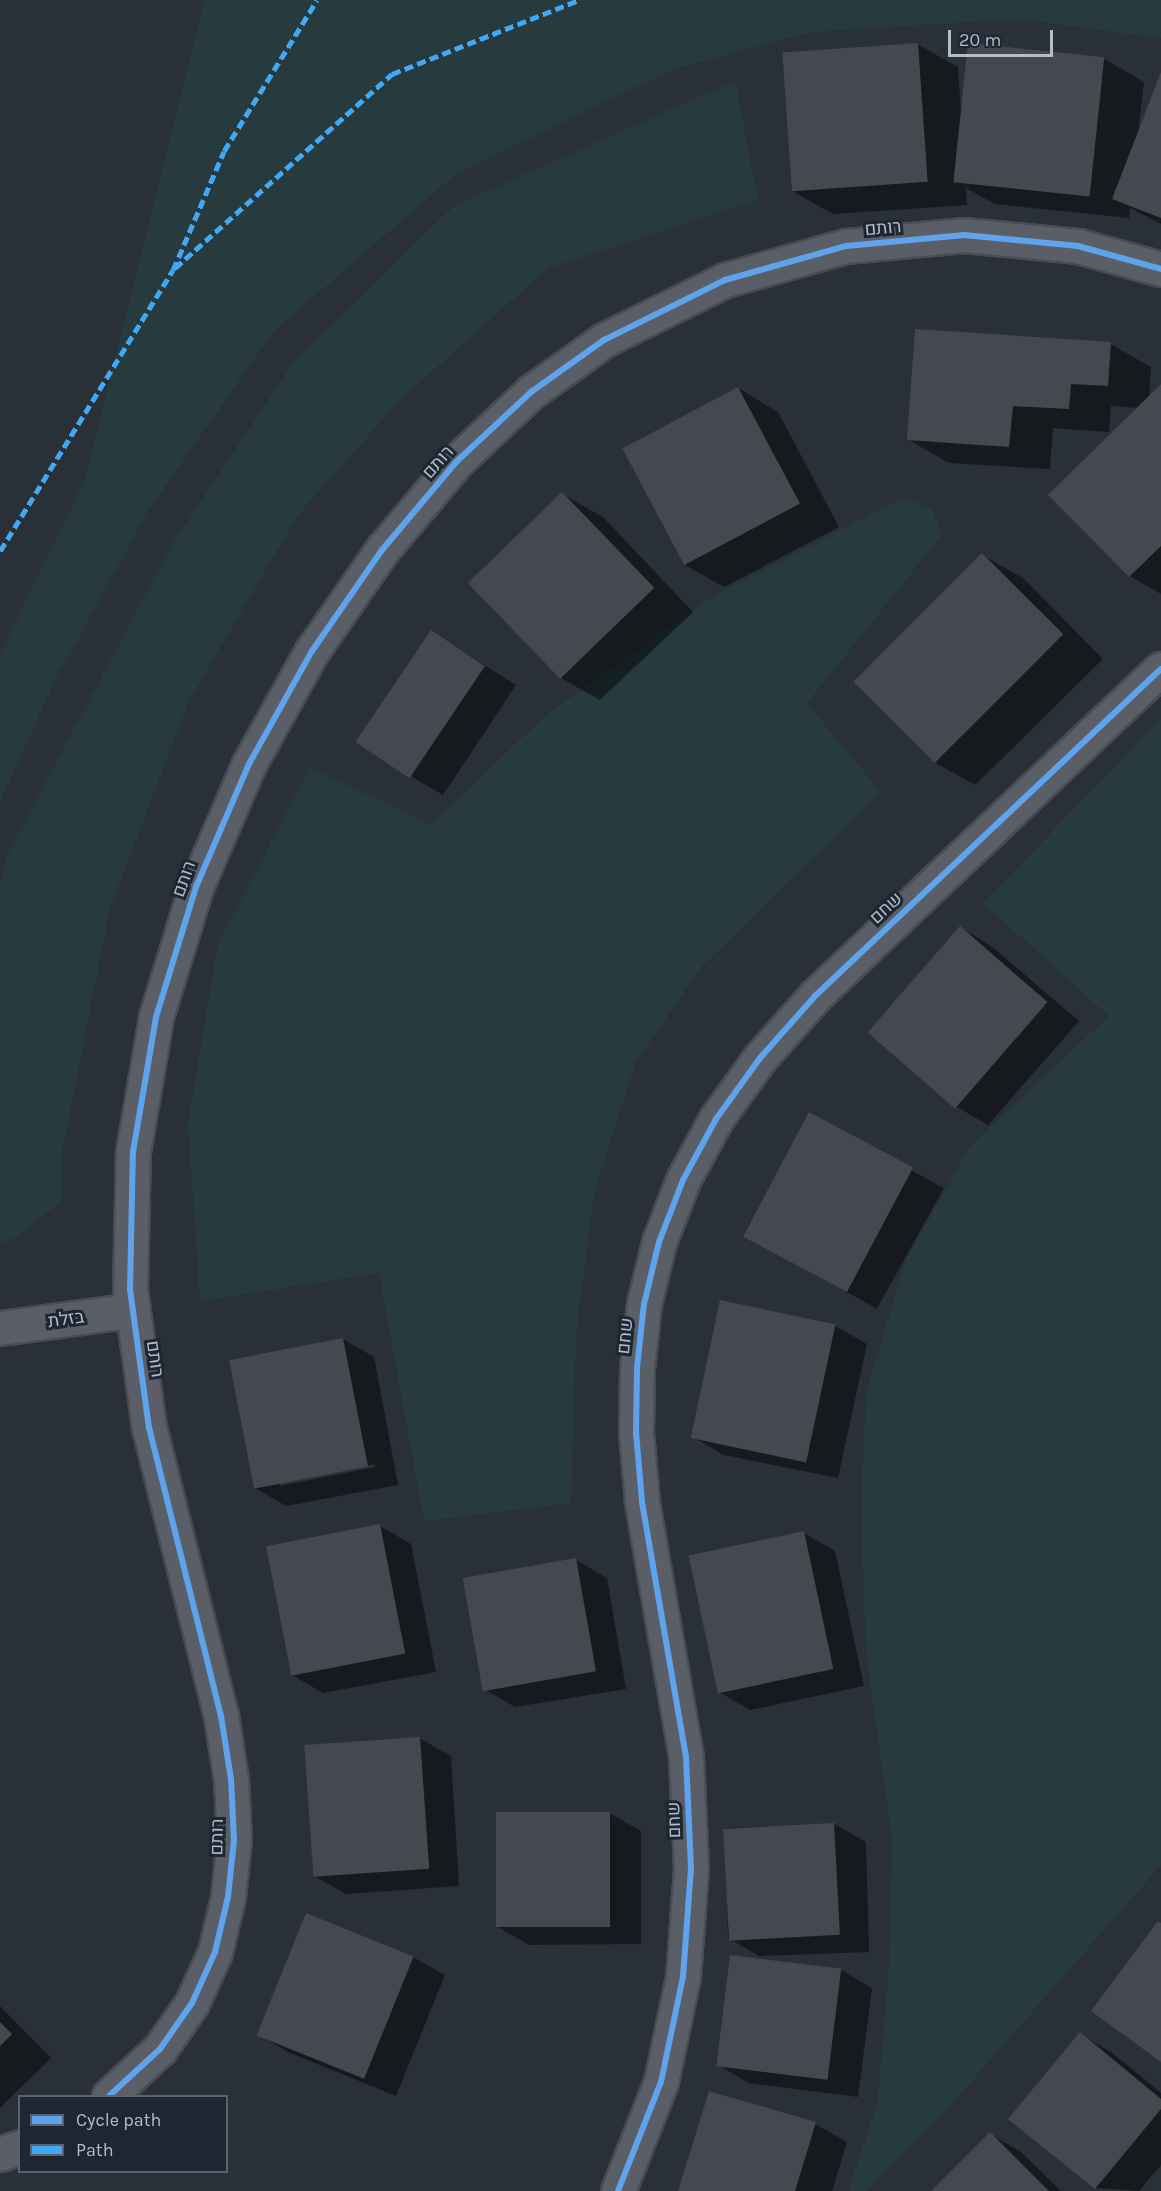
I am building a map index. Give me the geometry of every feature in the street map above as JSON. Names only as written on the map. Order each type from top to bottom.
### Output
[{"type":"street","name":"רותם","points":[[111,2095],[160,2049],[192,2003],[214,1952],[228,1898],[234,1840],[231,1779],[221,1716],[149,1428],[133,1310],[133,1152],[156,1017],[196,887],[249,764],[312,651],[382,550],[456,462],[531,392],[603,339],[724,280],[835,249],[964,235],[1078,246],[1161,268]]},
{"type":"street","name":"שחם","points":[[618,2191],[661,2082],[683,1977],[691,1868],[687,1757],[642,1500],[636,1433],[637,1368],[644,1304],[659,1242],[689,1170],[716,1119],[760,1058],[815,996],[1161,669]]},
{"type":"street","name":"בזלת","points":[[0,1328],[133,1310]]},
{"type":"street","points":[[0,2154],[18,2148]]},
{"type":"green space","points":[[204,0],[1161,0],[1161,38],[1019,19],[812,32],[674,69],[457,173],[274,331],[148,511],[52,687],[0,802],[0,654],[84,482]]},
{"type":"green space","points":[[735,81],[758,200],[548,268],[401,399],[298,515],[189,701],[110,908],[62,1153],[62,1201],[13,1239],[0,1243],[0,885],[9,851],[172,545],[292,364],[454,206]]},
{"type":"green space","points":[[905,497],[932,509],[942,535],[807,703],[881,792],[701,967],[635,1064],[594,1193],[576,1333],[571,1503],[424,1521],[379,1273],[200,1301],[188,1124],[218,944],[310,767],[431,825],[546,715],[713,596]]},
{"type":"green space","points":[[1161,719],[1161,1865],[942,2115],[867,2191],[848,2191],[878,2101],[889,1964],[892,1840],[866,1652],[861,1511],[866,1391],[907,1258],[970,1146],[1109,1016],[983,903]]},
{"type":"building","points":[[918,43],[928,182],[792,191],[782,52]]},
{"type":"building","points":[[968,43],[1104,57],[1090,197],[953,182]]},
{"type":"building","points":[[1161,72],[1161,218],[1112,199]]},
{"type":"building","points":[[915,329],[1111,342],[1108,386],[1071,384],[1069,409],[1013,406],[1009,447],[907,440]]},
{"type":"building","points":[[1161,384],[1161,546],[1129,577],[1048,495]]},
{"type":"building","points":[[738,387],[800,504],[684,565],[622,449]]},
{"type":"building","points":[[562,492],[654,588],[560,679],[468,583]]},
{"type":"building","points":[[982,553],[1063,634],[935,763],[853,682]]},
{"type":"building","points":[[431,630],[485,666],[409,778],[356,742]]},
{"type":"building","points":[[960,926],[1048,1002],[955,1109],[867,1032]]},
{"type":"building","points":[[809,1112],[913,1167],[847,1292],[743,1236]]},
{"type":"building","points":[[720,1300],[835,1325],[806,1462],[691,1438]]},
{"type":"building","points":[[343,1338],[368,1467],[254,1489],[229,1360]]},
{"type":"building","points":[[380,1524],[405,1654],[291,1676],[266,1546]]},
{"type":"building","points":[[804,1531],[833,1669],[718,1693],[689,1556]]},
{"type":"building","points":[[576,1558],[596,1671],[483,1691],[463,1578]]},
{"type":"building","points":[[420,1737],[429,1869],[313,1877],[304,1745]]},
{"type":"building","points":[[496,1812],[610,1812],[610,1927],[496,1927]]},
{"type":"building","points":[[834,1823],[840,1935],[729,1941],[723,1829]]},
{"type":"building","points":[[306,1913],[414,1956],[364,2079],[257,2035]]},
{"type":"building","points":[[1158,1921],[1161,1923],[1161,2062],[1091,2011]]},
{"type":"building","points":[[730,1955],[841,1969],[828,2080],[716,2066]]},
{"type":"building","points":[[0,2022],[12,2034],[0,2046]]},
{"type":"building","points":[[1080,2032],[1161,2099],[1161,2109],[1095,2189],[1008,2119]]},
{"type":"building","points":[[709,2091],[816,2122],[795,2191],[678,2191]]},
{"type":"building","points":[[990,2132],[1049,2191],[931,2191]]},
{"type":"marked path","points":[[0,551],[173,270],[224,151],[317,0]]},
{"type":"marked path","points":[[175,268],[392,74],[579,0]]},
{"type":"cycle path","points":[[110,2095],[160,2049],[192,2003],[215,1952],[228,1897],[234,1840],[231,1779],[221,1716],[149,1428],[130,1290],[133,1152],[156,1017],[196,887],[249,764],[312,651],[382,550],[456,462],[531,392],[604,340],[725,280],[846,246],[964,235],[1078,246],[1161,269]]},
{"type":"cycle path","points":[[618,2191],[661,2082],[683,1977],[691,1868],[686,1757],[642,1501],[636,1433],[637,1368],[644,1304],[659,1242],[683,1180],[716,1119],[760,1058],[815,996],[1161,669]]}]
